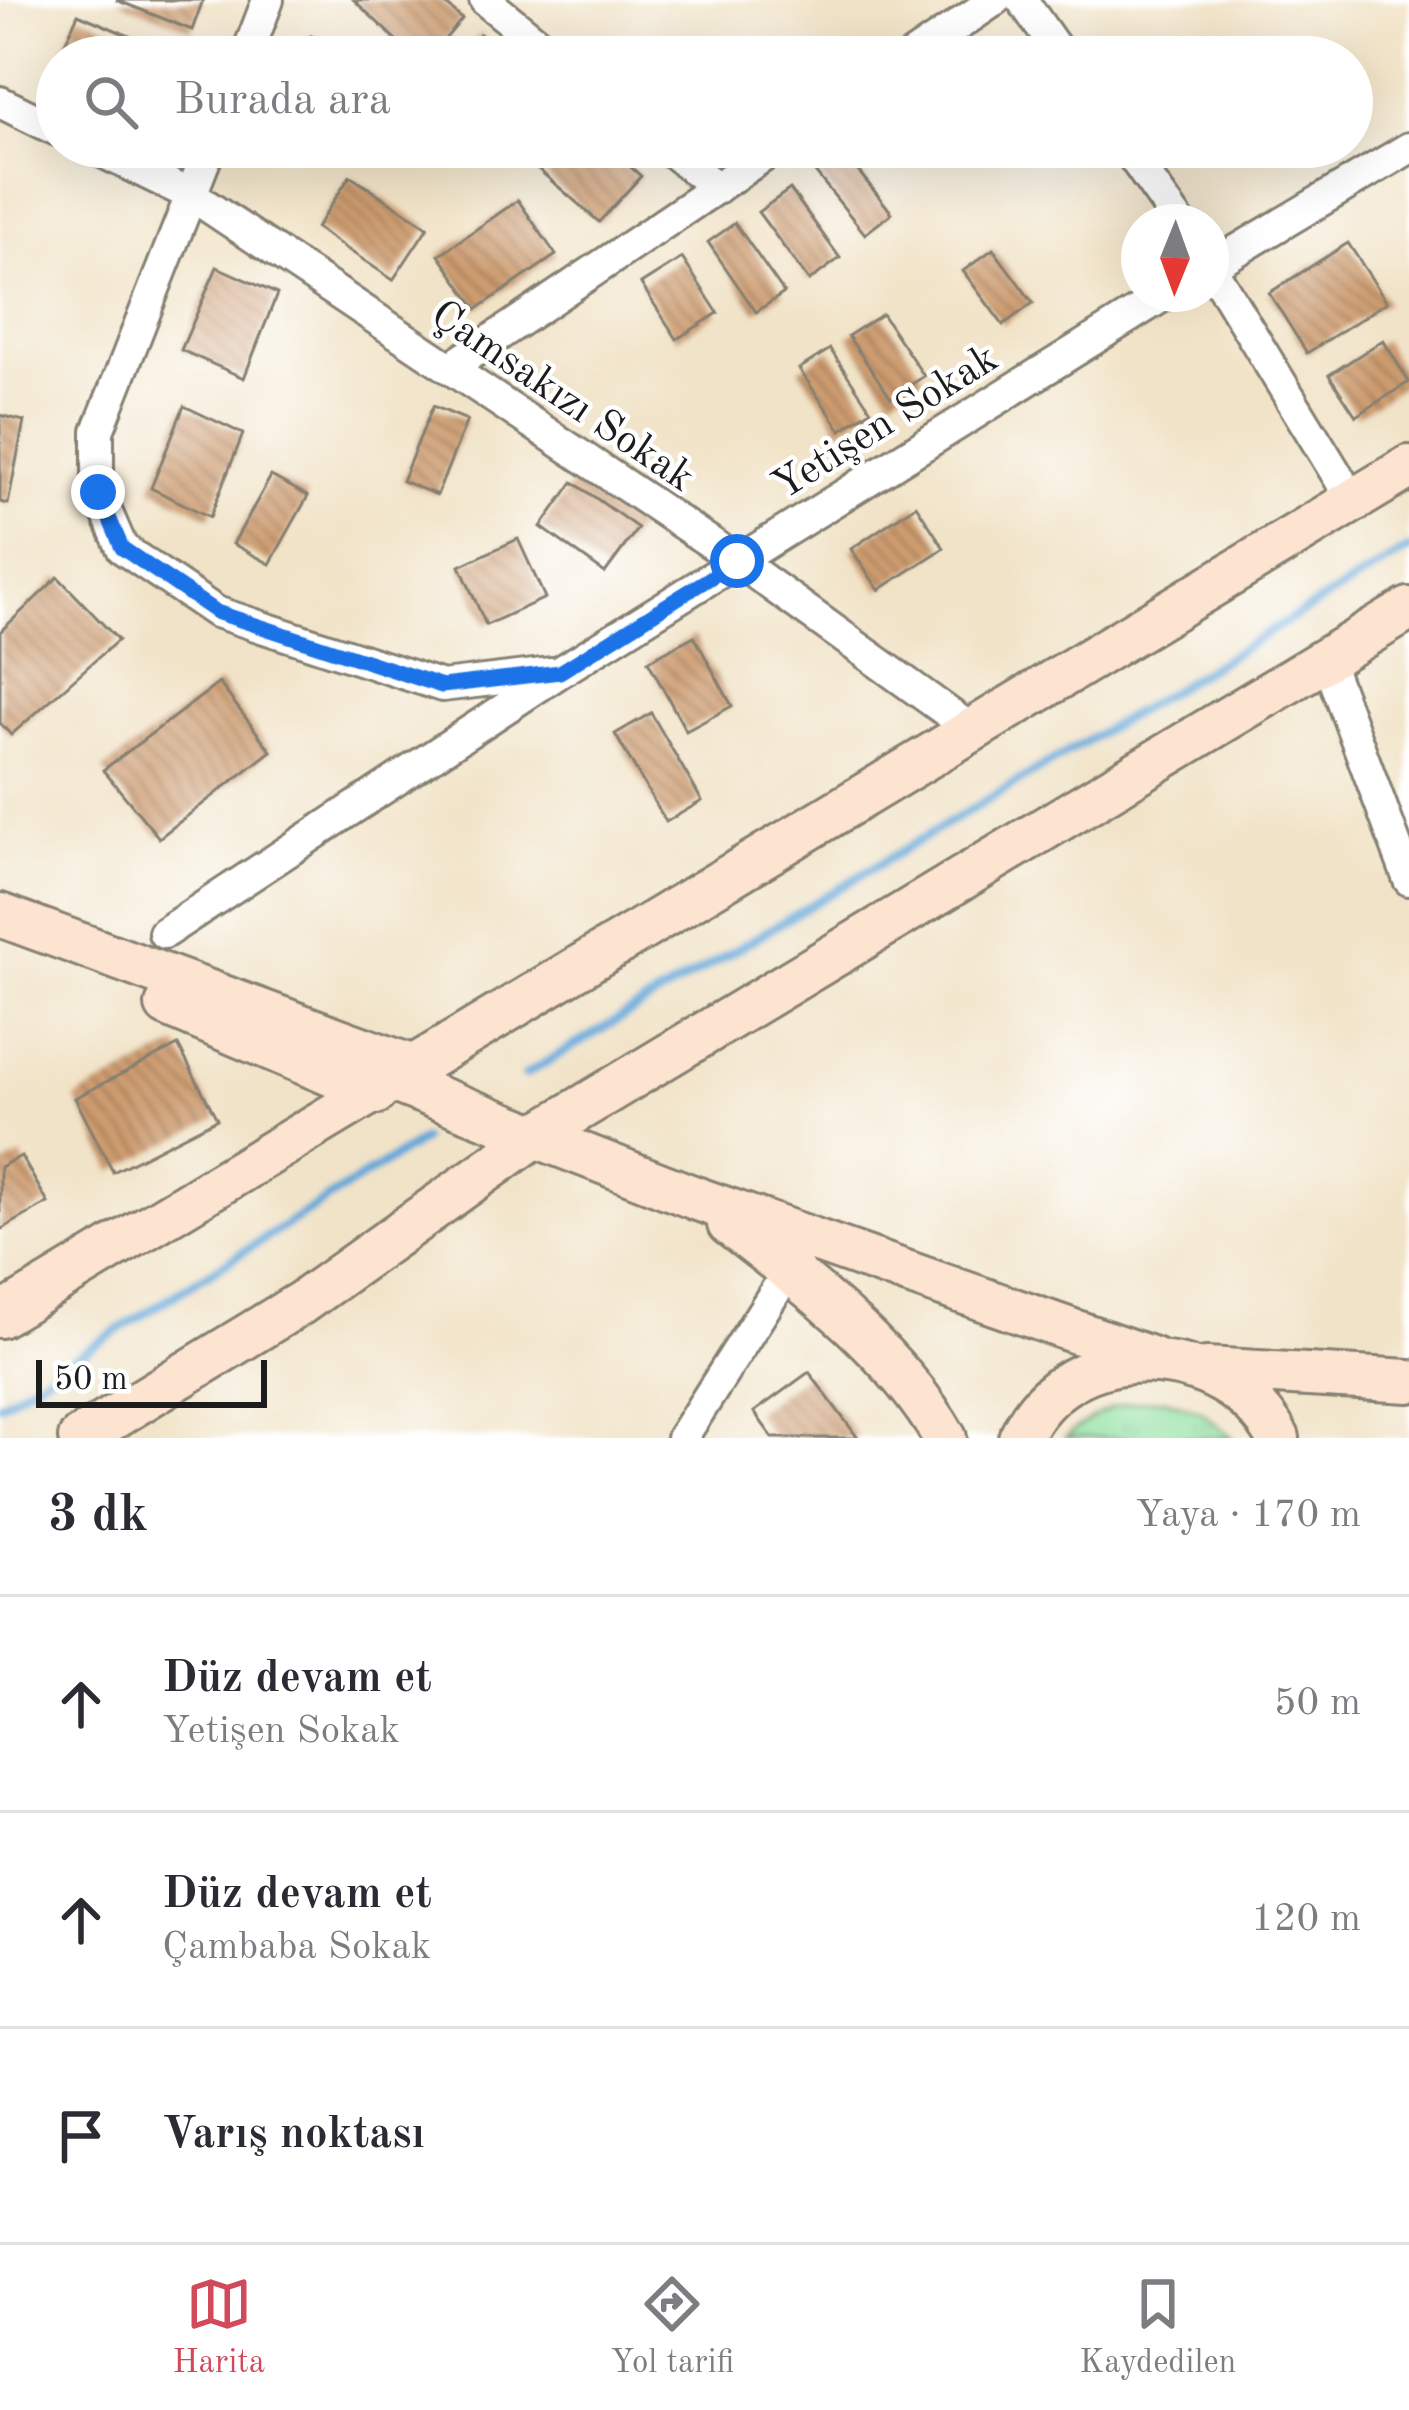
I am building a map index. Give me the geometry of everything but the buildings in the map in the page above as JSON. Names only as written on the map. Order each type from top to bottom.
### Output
[{"type":"street","points":[[254,36],[268,0]]},
{"type":"street","points":[[485,0],[529,36]]},
{"type":"street","points":[[941,36],[995,0]]},
{"type":"street","points":[[1022,0],[1047,36]]},
{"type":"street","points":[[0,103],[36,120]]},
{"type":"street","points":[[1229,256],[1409,148]]},
{"type":"street","name":"Çamsakızı Sokak","points":[[135,168],[191,195],[450,368],[737,561],[975,732]]},
{"type":"street","points":[[202,168],[98,430],[98,492],[122,548],[216,612],[442,686],[560,672]]},
{"type":"street","points":[[692,168],[717,188]]},
{"type":"street","points":[[450,368],[746,168]]},
{"type":"street","points":[[1141,168],[1166,204]]},
{"type":"street","points":[[1229,297],[1353,501]]},
{"type":"street","name":"Yetişen Sokak","points":[[164,933],[560,672],[1137,312]]},
{"type":"street","points":[[0,1316],[1409,467]]},
{"type":"street","points":[[80,1438],[301,1303],[538,1134],[1409,610]]},
{"type":"street","points":[[1326,659],[1409,880]]},
{"type":"street","points":[[0,915],[395,1081]]},
{"type":"street","points":[[0,935],[538,1134],[695,1198],[1153,1359],[1198,1368],[1409,1381]]},
{"type":"street","points":[[695,1198],[849,1320],[929,1411],[945,1438]]},
{"type":"street","points":[[682,1438],[789,1270]]},
{"type":"street","points":[[1020,1438],[1048,1400],[1079,1377],[1114,1363],[1153,1359]]},
{"type":"street","points":[[1198,1368],[1244,1395],[1278,1438]]},
{"type":"green space","points":[[1165,1399],[1201,1411],[1233,1438],[1065,1438],[1111,1408]]},
{"type":"waterway","points":[[525,1075],[1409,549]]},
{"type":"waterway","points":[[0,1404],[422,1140]]},
{"type":"route","points":[[98,492],[122,548],[216,612],[442,686],[560,672],[737,561]]}]
